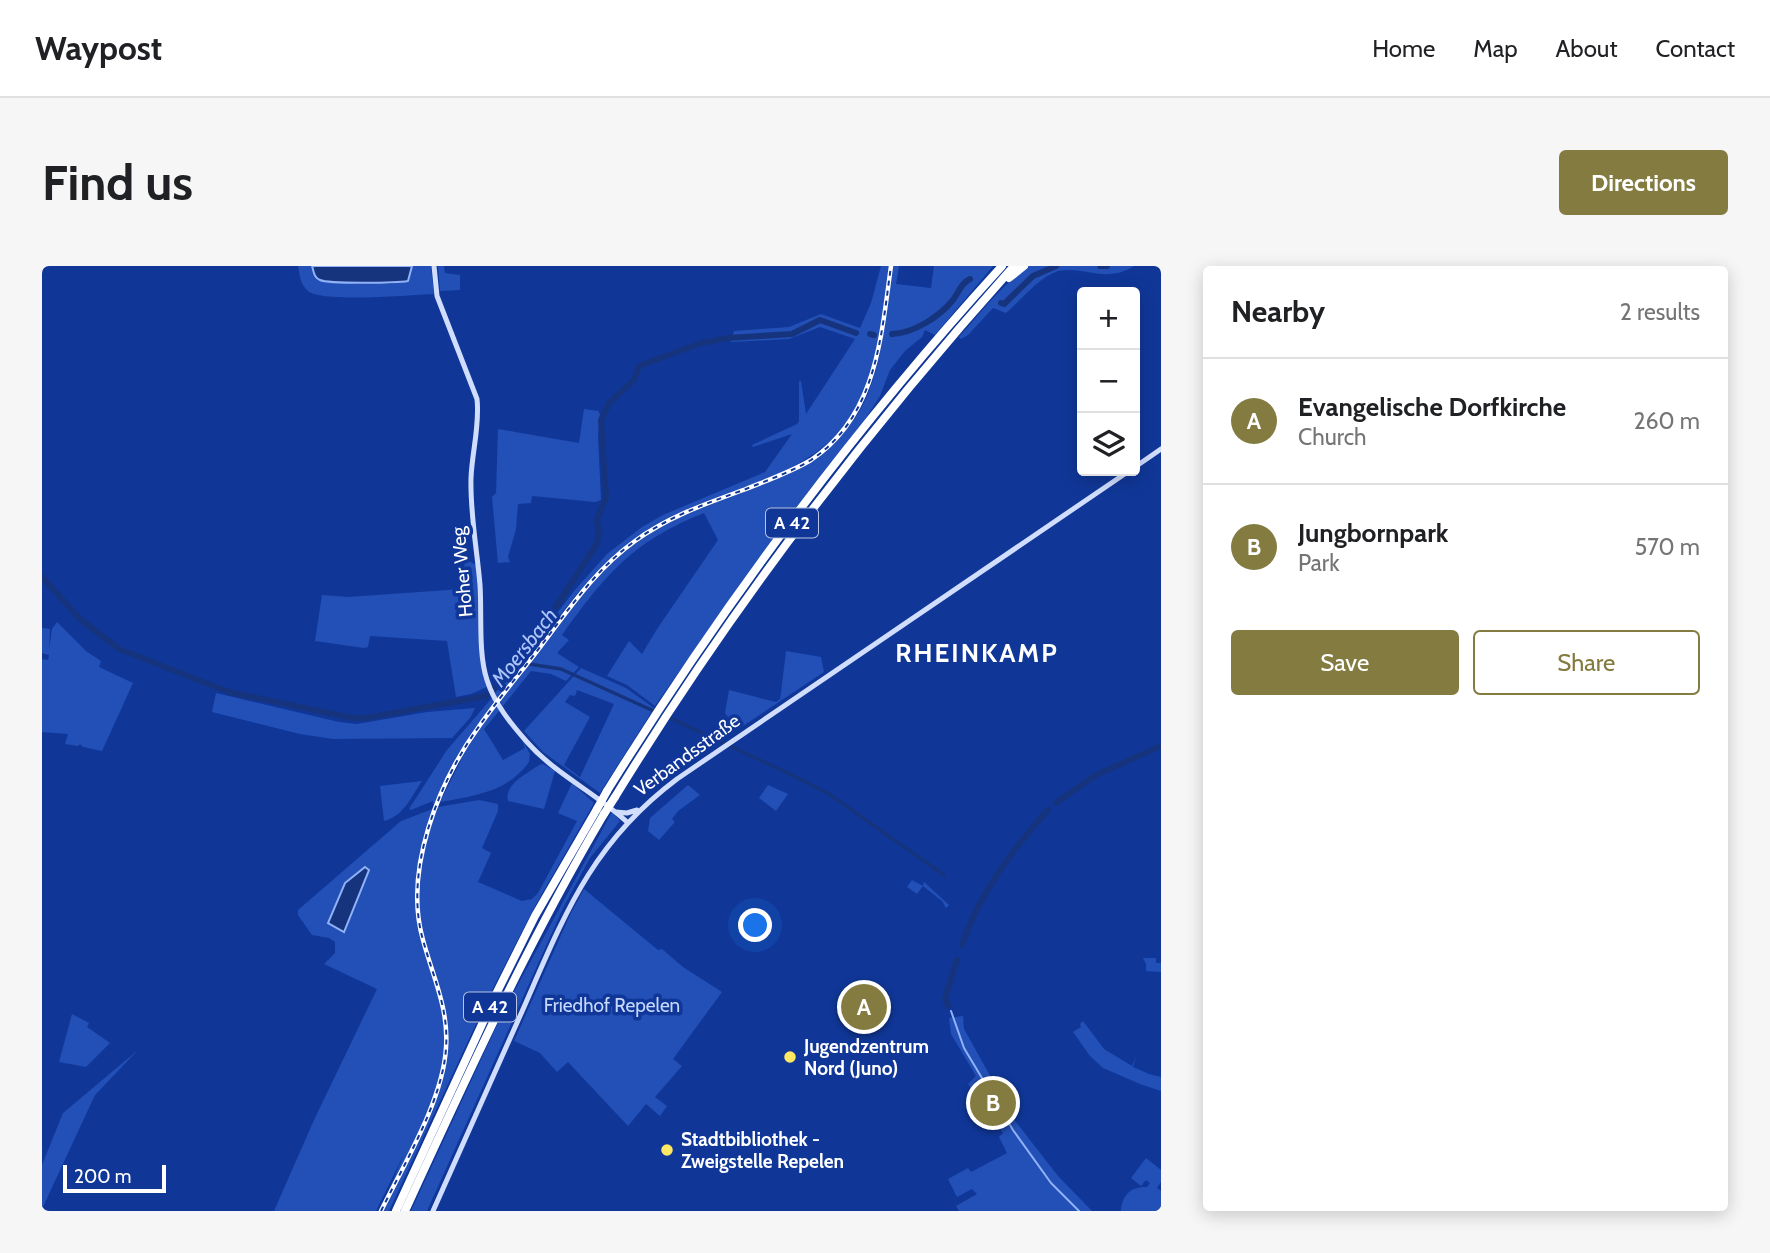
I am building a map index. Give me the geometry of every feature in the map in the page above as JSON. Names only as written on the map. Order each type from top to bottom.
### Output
[{"type":"highway","points":[[984,287],[996,266]]},
{"type":"highway","name":"A 42","points":[[396,1211],[495,996],[536,916],[712,632],[810,498],[912,370],[1002,266]]},
{"type":"highway","name":"A 42","points":[[668,705],[817,504],[911,386],[1014,266]]},
{"type":"highway","points":[[981,303],[994,295],[1024,266]]},
{"type":"highway","name":"A 42","points":[[405,1211],[503,999],[600,811]]},
{"type":"main road","name":"Hoher Weg","points":[[434,266],[437,296],[477,399],[471,496],[480,584],[484,667],[491,691],[520,733],[540,755],[627,822]]},
{"type":"main road","points":[[1140,464],[1161,449]]},
{"type":"main road","name":"Verbandsstraße","points":[[433,1211],[571,903],[603,852],[639,809],[722,748],[1122,476]]},
{"type":"main road","points":[[616,812],[627,813],[639,809]]},
{"type":"green space","points":[[298,266],[312,266],[323,281],[345,283],[370,280],[390,284],[408,281],[412,266],[431,266],[434,294],[388,297],[317,295],[303,286]]},
{"type":"green space","points":[[438,266],[444,266],[445,273],[460,275],[460,290],[440,291]]},
{"type":"green space","points":[[881,266],[889,266],[878,341],[861,400],[846,424],[825,446],[795,465],[670,517],[622,549],[602,567],[565,609],[498,699],[495,693],[575,590],[607,554],[642,527],[663,515],[765,472],[792,434],[753,447],[752,445],[797,424],[799,381],[806,414],[855,339],[820,327],[789,339],[731,342],[734,331],[789,327],[821,314],[860,328],[871,303]]},
{"type":"green space","points":[[893,266],[899,266],[896,284],[931,288],[934,266],[993,266],[935,335],[925,330],[922,337],[905,351],[890,370],[880,396],[862,424],[753,566],[655,706],[627,685],[607,676],[629,641],[642,654],[718,540],[704,513],[658,535],[639,548],[607,577],[592,595],[562,635],[569,640],[557,653],[579,667],[566,681],[551,674],[531,671],[503,706],[500,701],[571,610],[598,578],[628,549],[679,518],[792,470],[824,451],[847,429],[863,405],[874,377]]},
{"type":"green space","points":[[1028,266],[1134,266],[1114,274],[1058,271],[1036,284],[1006,313],[993,308],[961,339],[959,337],[992,300]]},
{"type":"green space","points":[[584,409],[598,411],[600,414],[598,437],[601,500],[595,502],[532,496],[531,503],[518,504],[516,529],[508,557],[510,562],[498,563],[492,497],[496,493],[498,429],[579,443]]},
{"type":"green space","points":[[465,559],[478,566],[484,667],[489,686],[456,697],[447,641],[370,636],[368,647],[364,648],[315,641],[322,595],[348,597],[462,589]]},
{"type":"green space","points":[[57,622],[86,651],[101,661],[99,667],[133,683],[102,751],[80,744],[65,744],[68,734],[42,732],[42,659],[48,660],[49,655],[42,653],[42,628],[50,629],[49,650],[52,629]]},
{"type":"green space","points":[[786,651],[821,657],[824,672],[737,730],[725,713],[729,690],[776,702],[780,699]]},
{"type":"green space","points":[[581,668],[626,688],[654,708],[600,793],[543,752],[524,731]],"holes":[[[577,690],[614,704],[580,777],[564,765],[590,717],[565,702],[570,695],[575,696]]]},
{"type":"green space","points":[[216,693],[357,724],[427,712],[475,708],[470,718],[452,738],[333,739],[300,734],[212,712]]},
{"type":"green space","points":[[492,698],[495,703],[465,745],[437,803],[433,804],[433,801],[409,809],[447,750]]},
{"type":"green space","points":[[496,705],[500,710],[484,729],[503,760],[525,748],[522,740],[530,754],[529,762],[511,780],[489,791],[440,802],[467,748]]},
{"type":"green space","points":[[543,764],[555,771],[544,809],[508,801],[509,789],[523,776]]},
{"type":"green space","points":[[422,781],[402,810],[384,821],[380,786]]},
{"type":"green space","points":[[572,783],[594,803],[535,906],[489,996],[389,1211],[382,1211],[423,1128],[446,1063],[446,1018],[421,931],[418,895],[426,842],[438,807],[479,800],[498,804],[498,811],[482,848],[491,853],[478,882],[522,901],[532,899],[538,893],[577,821],[558,813]]},
{"type":"green space","points":[[688,785],[700,795],[678,811],[672,819],[675,822],[659,840],[648,831],[650,818]]},
{"type":"green space","points":[[768,785],[788,794],[776,811],[759,798]]},
{"type":"green space","points":[[435,808],[421,856],[416,889],[421,939],[441,1003],[446,1029],[443,1063],[430,1106],[380,1211],[405,1152],[376,1211],[274,1211],[377,989],[324,964],[335,953],[335,942],[312,935],[298,915],[298,910],[401,821]]},
{"type":"green space","points":[[612,812],[620,821],[590,858],[564,906],[427,1211],[411,1211],[503,1012]]},
{"type":"green space","points":[[912,880],[923,886],[917,894],[907,887]]},
{"type":"green space","points":[[924,882],[949,905],[946,908],[942,901],[923,886]]},
{"type":"green space","name":"Friedhof Repelen","points":[[584,889],[658,950],[662,949],[683,967],[722,992],[673,1059],[682,1066],[655,1097],[667,1106],[660,1116],[646,1104],[628,1126],[568,1062],[557,1072],[540,1053],[514,1041]]},
{"type":"green space","points":[[1143,958],[1156,958],[1156,963],[1161,963],[1161,972],[1146,971]]},
{"type":"green space","points":[[72,1014],[89,1023],[87,1027],[110,1043],[86,1067],[59,1062]]},
{"type":"green space","points":[[963,1016],[964,1029],[1016,1122],[1058,1176],[1092,1211],[959,1211],[956,1206],[977,1194],[972,1189],[957,1197],[948,1179],[968,1168],[971,1172],[1007,1153],[999,1137],[1003,1133],[967,1089],[977,1098],[968,1084],[976,1076],[951,1034],[949,1018]]},
{"type":"green space","points":[[1083,1021],[1104,1049],[1132,1066],[1136,1056],[1133,1067],[1161,1077],[1161,1091],[1103,1068],[1090,1056],[1073,1032],[1081,1027]]},
{"type":"green space","points":[[138,1050],[95,1095],[42,1209],[42,1165],[63,1113]]},
{"type":"green space","points":[[1146,1158],[1161,1170],[1161,1182],[1157,1188],[1161,1191],[1161,1211],[1121,1211],[1123,1200],[1128,1193],[1136,1188],[1147,1187],[1150,1183],[1146,1180],[1141,1186],[1131,1178]]},
{"type":"shaded area","points":[[312,266],[412,266],[408,281],[363,283],[320,280],[315,276]]},
{"type":"shaded area","points":[[365,867],[369,870],[344,932],[328,923],[345,883]]},
{"type":"waterway","name":"Moersbach","points":[[1001,303],[1004,304],[1033,276],[1056,266]]},
{"type":"waterway","name":"Moersbach","points":[[1100,266],[1107,266]]},
{"type":"waterway","name":"Moersbach","points":[[892,334],[909,331],[933,318],[953,300],[962,285],[970,279]]},
{"type":"waterway","name":"Moersbach","points":[[42,577],[80,619],[119,649],[229,692],[353,718],[366,718],[486,696],[543,627],[596,545],[599,535],[597,520],[606,497],[601,420],[609,403],[634,380],[639,366],[701,343],[728,338],[792,334],[820,320],[856,333]]},
{"type":"waterway","name":"Moersbach","points":[[870,334],[874,335]]},
{"type":"waterway","points":[[516,662],[561,669],[656,712]]},
{"type":"waterway","points":[[666,716],[829,794],[944,875]]},
{"type":"waterway","name":"Moersbach","points":[[1056,803],[1094,776],[1161,746]]},
{"type":"waterway","name":"Moersbach","points":[[962,945],[977,908],[998,873],[1048,810]]},
{"type":"waterway","name":"Moersbach","points":[[951,978],[957,960]]},
{"type":"waterway","name":"Moersbach","points":[[948,1006],[945,999],[950,982]]},
{"type":"waterway","name":"Moersbach","points":[[951,1011],[964,1048],[1013,1130],[1051,1183],[1079,1211]]},
{"type":"railway","points":[[381,1211],[421,1131],[438,1089],[443,1068],[446,1048],[445,1020],[423,940],[418,913],[418,885],[421,856],[429,827],[451,772],[480,725],[580,594],[620,553],[661,524],[796,468],[833,442],[850,421],[863,398],[872,373],[884,320],[891,266]]},
{"type":"place","name":"Evangelische Dorfkirche","points":[[864,1007]]},
{"type":"place","name":"Jugendzentrum Nord (Juno)","points":[[790,1057]]},
{"type":"place","name":"Jungbornpark","points":[[993,1103]]},
{"type":"place","name":"Stadtbibliothek - Zweigstelle Repelen","points":[[667,1150]]},
{"type":"district","name":"RHEINKAMP","points":[[977,653]]}]
